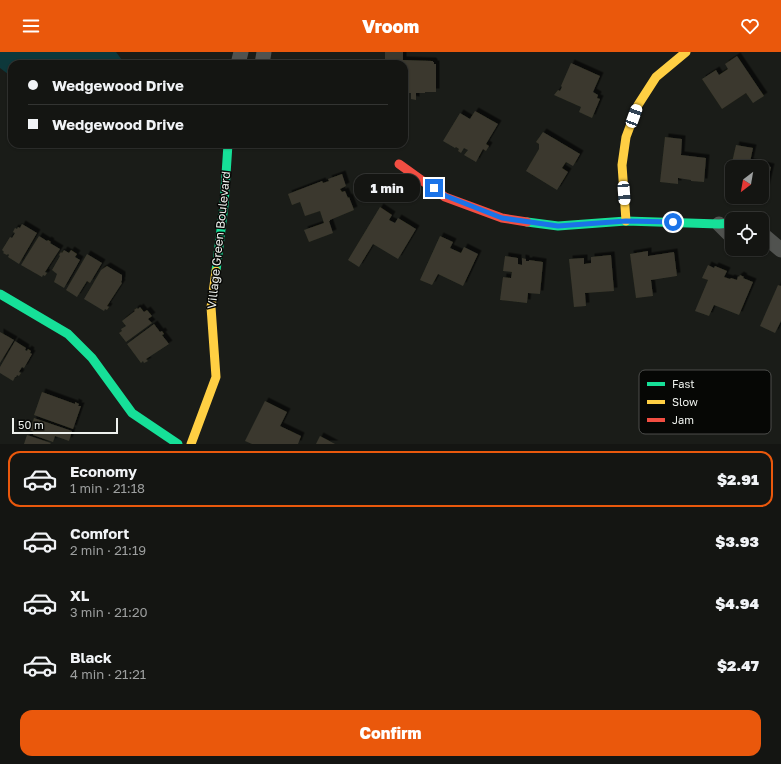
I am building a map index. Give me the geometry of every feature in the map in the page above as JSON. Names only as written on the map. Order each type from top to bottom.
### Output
[{"type":"street","points":[[626,221],[622,165],[626,137],[638,105],[656,76],[686,52]]},
{"type":"street","name":"Village Green Boulevard","points":[[191,444],[216,377],[211,307],[230,148]]},
{"type":"street","points":[[399,164],[446,196],[502,218],[558,226],[626,221],[725,224]]},
{"type":"street","points":[[769,240],[780,250]]},
{"type":"street","points":[[769,249],[780,250]]},
{"type":"street","points":[[0,294],[68,334],[92,358],[132,413],[178,444]]},
{"type":"water","points":[[0,52],[116,52],[122,60],[8,60],[8,74],[0,68]]},
{"type":"building","points":[[385,52],[403,52],[403,60],[385,60]]},
{"type":"building","points":[[737,56],[764,96],[753,103],[746,93],[722,109],[702,79],[716,70],[719,75],[728,69],[725,64]]},
{"type":"building","points":[[408,60],[433,61],[434,64],[436,64],[436,92],[416,93],[416,100],[411,99],[411,93],[408,93]]},
{"type":"building","points":[[571,63],[600,76],[593,92],[598,95],[597,98],[600,99],[592,118],[579,112],[581,107],[554,95],[558,90],[560,91]]},
{"type":"building","points":[[475,111],[498,124],[486,144],[489,146],[486,151],[483,149],[476,162],[464,155],[468,150],[464,148],[461,153],[456,147],[455,148],[443,141],[460,113],[470,119]]},
{"type":"building","points":[[543,132],[580,154],[573,166],[566,162],[562,168],[568,172],[557,190],[526,171],[539,149],[539,144],[536,142]]},
{"type":"building","points":[[665,137],[682,139],[681,155],[706,158],[704,182],[678,178],[678,184],[660,182]]},
{"type":"building","points":[[736,145],[753,148],[750,160],[733,160]]},
{"type":"building","points":[[342,174],[346,186],[340,189],[342,192],[345,191],[348,198],[349,197],[354,210],[329,221],[333,233],[309,242],[304,230],[324,223],[320,211],[305,216],[300,202],[292,205],[288,194],[322,181],[323,183],[329,181],[328,179]]},
{"type":"building","points":[[380,207],[392,215],[389,220],[395,223],[398,218],[416,229],[398,259],[373,244],[359,267],[348,260]]},
{"type":"building","points":[[22,224],[37,233],[19,264],[8,257],[8,254],[3,253],[4,252],[2,250],[10,237],[12,238],[15,233],[13,232],[15,228],[20,228]]},
{"type":"building","points":[[39,236],[47,241],[48,240],[60,249],[45,272],[47,273],[42,277],[21,265]]},
{"type":"building","points":[[440,236],[453,242],[450,248],[461,253],[464,247],[478,254],[463,286],[438,274],[432,285],[420,280]]},
{"type":"building","points":[[64,250],[69,253],[71,250],[77,254],[75,257],[80,260],[64,288],[54,282],[57,274],[52,270],[60,256],[59,255]]},
{"type":"building","points":[[648,251],[648,256],[674,252],[677,276],[651,280],[653,296],[636,298],[630,254]]},
{"type":"building","points":[[87,254],[102,263],[90,283],[87,281],[77,297],[66,290]]},
{"type":"building","points":[[611,255],[614,291],[585,293],[586,306],[574,307],[569,259],[584,258],[584,264],[591,263],[591,257]]},
{"type":"building","points":[[505,256],[518,258],[518,264],[522,265],[522,258],[526,259],[526,261],[543,262],[540,294],[528,293],[527,303],[500,300],[503,277],[511,278],[512,272],[503,271]]},
{"type":"building","points":[[708,265],[727,271],[724,277],[737,280],[738,276],[739,277],[740,275],[744,277],[743,278],[753,282],[739,315],[714,305],[709,316],[695,311],[708,280],[702,278]]},
{"type":"building","points":[[107,266],[122,275],[122,283],[107,306],[109,307],[104,311],[84,299],[101,270]]},
{"type":"building","points":[[778,285],[781,286],[781,321],[775,333],[760,326]]},
{"type":"building","points":[[140,307],[144,312],[147,310],[152,316],[148,319],[152,323],[126,342],[119,333],[122,331],[121,329],[126,326],[122,321],[135,311],[134,310]]},
{"type":"building","points":[[154,324],[160,332],[162,331],[164,334],[162,335],[169,344],[146,359],[148,361],[144,363],[143,361],[141,363],[127,344]]},
{"type":"building","points":[[0,332],[14,340],[0,363]]},
{"type":"building","points":[[15,341],[26,348],[25,350],[27,351],[28,349],[31,351],[30,353],[32,354],[24,368],[22,367],[19,372],[21,373],[19,376],[17,375],[13,381],[0,373],[0,367]]},
{"type":"building","points":[[42,392],[75,404],[75,402],[79,404],[78,406],[81,406],[73,429],[34,415]]},
{"type":"building","points":[[265,401],[287,412],[280,426],[301,436],[298,444],[252,444],[245,441]]},
{"type":"building","points":[[34,418],[72,431],[69,441],[55,436],[53,442],[33,435],[34,432],[30,430]]},
{"type":"building","points":[[27,435],[51,443],[24,444]]},
{"type":"building","points":[[320,436],[335,444],[316,444]]},
{"type":"traffic: fast","points":[[216,271],[224,205],[228,148]]},
{"type":"traffic: fast","points":[[527,222],[558,226],[626,221],[725,224]]},
{"type":"traffic: fast","points":[[0,294],[68,334],[92,358],[132,413],[178,444]]},
{"type":"traffic: slow","points":[[626,221],[622,165],[626,137],[638,105],[656,77],[686,52]]},
{"type":"traffic: slow","points":[[191,444],[216,377],[211,307],[216,271]]},
{"type":"traffic: jam","points":[[399,164],[445,197],[502,218],[527,222]]},
{"type":"route","points":[[434,188],[446,196],[502,218],[558,226],[626,221],[673,222]]}]
